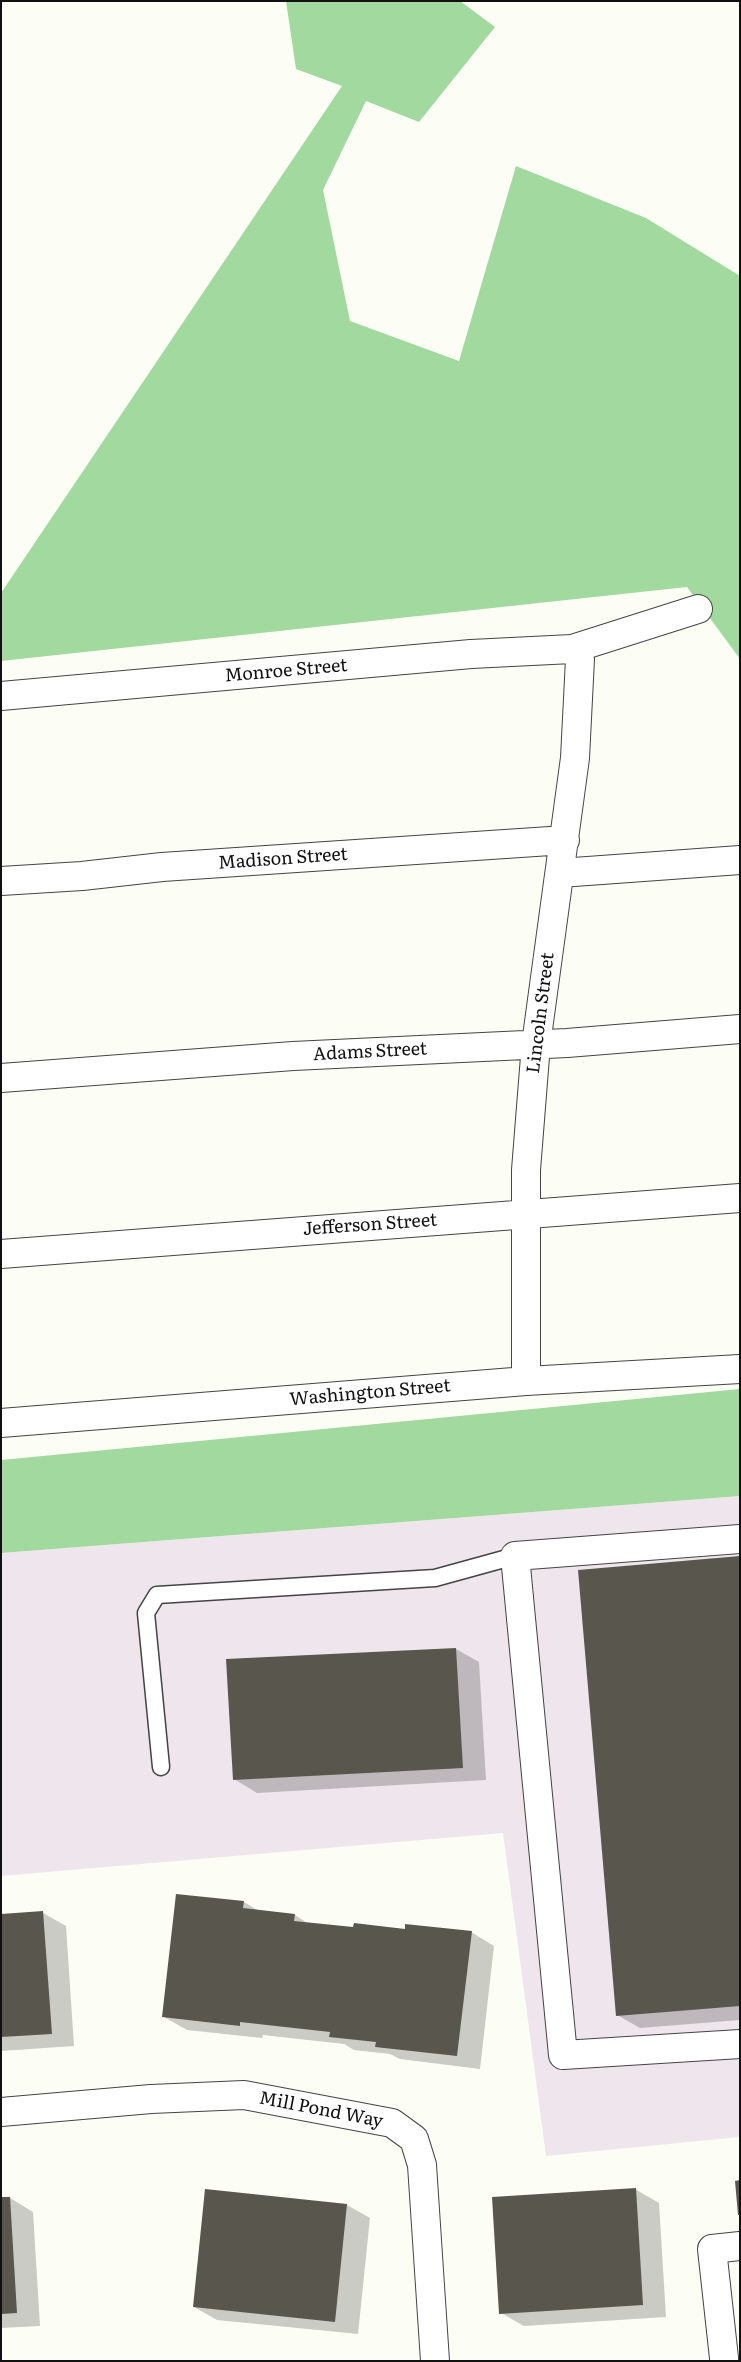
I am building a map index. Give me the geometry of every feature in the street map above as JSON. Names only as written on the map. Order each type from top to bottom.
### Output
[{"type":"street","name":"Monroe Street","points":[[1,696],[471,654],[572,649],[698,609]]},
{"type":"street","name":"Lincoln Street","points":[[526,1381],[526,1170],[536,1044],[576,758],[580,659],[572,649]]},
{"type":"street","name":"Madison Street","points":[[1,881],[82,876],[162,867],[565,840]]},
{"type":"street","points":[[560,873],[740,860]]},
{"type":"street","name":"Adams Street","points":[[1,1078],[293,1056],[536,1044],[740,1029]]},
{"type":"street","name":"Jefferson Street","points":[[1,1254],[740,1198]]},
{"type":"street","name":"Washington Street","points":[[1,1423],[526,1381],[740,1369]]},
{"type":"street","points":[[740,1539],[515,1556],[564,2055],[740,2044]]},
{"type":"street","name":"Mill Pond Way","points":[[1,2112],[152,2099],[244,2095],[392,2123],[414,2139],[422,2166],[435,2361]]},
{"type":"street","points":[[727,2359],[712,2249],[740,2246]]},
{"type":"lane","points":[[161,1767],[146,1613],[157,1596],[435,1578],[515,1556]]},
{"type":"shaded area","points":[[740,1496],[740,2137],[546,2156],[503,1833],[1,1876],[1,1553]]},
{"type":"green space","points":[[286,1],[460,1],[495,27],[419,122],[366,101],[323,190],[350,321],[459,361],[516,166],[646,218],[740,276],[740,659],[687,587],[1,661],[1,593],[342,86],[296,69]]},
{"type":"green space","points":[[740,1389],[740,1496],[1,1553],[1,1460]]},
{"type":"building","points":[[740,1556],[740,2006],[616,2016],[578,1570]]},
{"type":"building","points":[[456,1648],[463,1768],[233,1780],[226,1659]]},
{"type":"building","points":[[176,1894],[244,1901],[243,1908],[295,1914],[294,1921],[353,1927],[354,1923],[405,1929],[405,1924],[472,1931],[457,2056],[375,2047],[376,2042],[329,2037],[330,2032],[240,2022],[240,2026],[162,2017]]},
{"type":"building","points":[[43,1911],[52,2034],[1,2037],[1,1914]]},
{"type":"building","points":[[740,2180],[740,2215],[738,2215],[735,2181]]},
{"type":"building","points":[[636,2188],[643,2305],[499,2314],[492,2197]]},
{"type":"building","points":[[205,2189],[347,2204],[335,2322],[193,2307]]},
{"type":"building","points":[[1,2197],[10,2197],[17,2313],[1,2314]]}]
